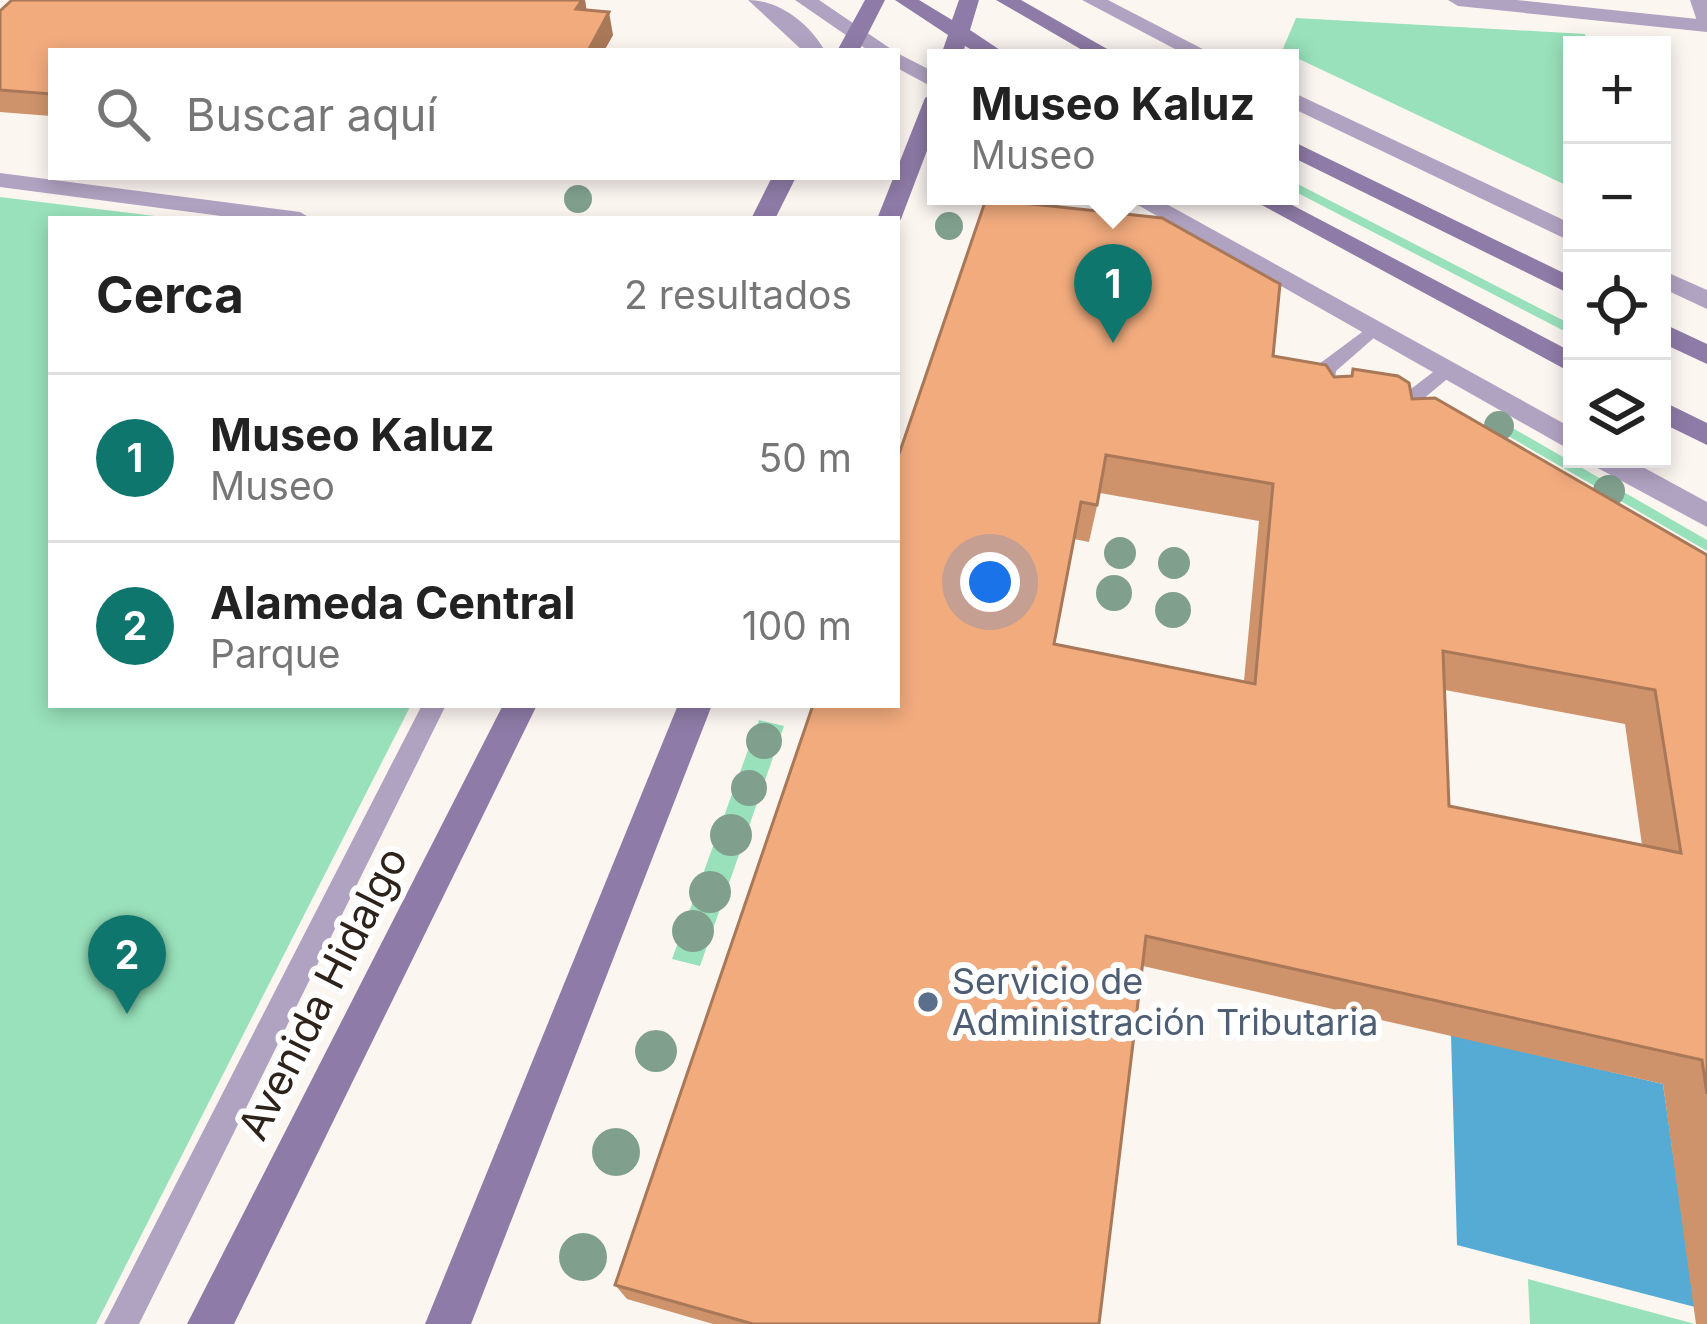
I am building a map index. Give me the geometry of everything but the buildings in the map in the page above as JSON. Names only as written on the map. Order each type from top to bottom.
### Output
[{"type":"main road","points":[[852,43],[875,0]]},
{"type":"main road","points":[[905,0],[985,49]]},
{"type":"main road","points":[[954,49],[969,0]]},
{"type":"main road","points":[[1006,0],[1096,49]]},
{"type":"main road","points":[[890,216],[927,121]]},
{"type":"main road","points":[[1299,151],[1563,283]]},
{"type":"main road","points":[[905,178],[927,176]]},
{"type":"main road","points":[[764,216],[782,180]]},
{"type":"main road","points":[[1274,205],[1564,360]]},
{"type":"main road","points":[[1671,337],[1707,355]]},
{"type":"main road","points":[[1671,416],[1707,435]]},
{"type":"main road","name":"Avenida Hidalgo","points":[[211,1324],[519,708]]},
{"type":"main road","points":[[448,1324],[694,708]]},
{"type":"street","points":[[758,0],[812,48]]},
{"type":"street","points":[[805,0],[852,43]]},
{"type":"street","points":[[1092,0],[1191,49]]},
{"type":"street","points":[[1458,0],[1707,23],[1700,0]]},
{"type":"street","points":[[900,61],[927,77]]},
{"type":"street","points":[[1299,102],[1563,230]]},
{"type":"street","points":[[0,180],[277,216]]},
{"type":"street","points":[[1150,205],[1563,436]]},
{"type":"street","points":[[1671,283],[1707,301]]},
{"type":"street","points":[[1620,468],[1707,516]]},
{"type":"lane","points":[[1326,405],[1325,369],[1373,330]]},
{"type":"lane","points":[[1405,429],[1406,403],[1445,370]]},
{"type":"lane","points":[[121,1324],[432,708]]},
{"type":"green space","points":[[1296,18],[1585,34],[1563,36],[1563,184],[1299,59],[1299,49],[1283,49]]},
{"type":"green space","points":[[1299,185],[1563,320],[1563,330],[1299,194]]},
{"type":"green space","points":[[0,197],[155,216],[48,216],[48,708],[409,708],[96,1324],[0,1324]]},
{"type":"green space","points":[[1490,415],[1563,457],[1563,468],[1484,422]]},
{"type":"green space","points":[[1564,468],[1582,468],[1707,540],[1707,551]]},
{"type":"green space","points":[[759,720],[784,726],[700,966],[672,959]]},
{"type":"green space","points":[[1528,1279],[1695,1324],[1530,1324]]},
{"type":"water","points":[[1451,1035],[1663,1084],[1695,1307],[1457,1245]]},
{"type":"place","name":"Museo Kaluz","points":[[1113,343]]},
{"type":"place","name":"Servicio de Administración Tributaria","points":[[928,1002]]},
{"type":"place","name":"Alameda Central","points":[[127,1014]]}]
